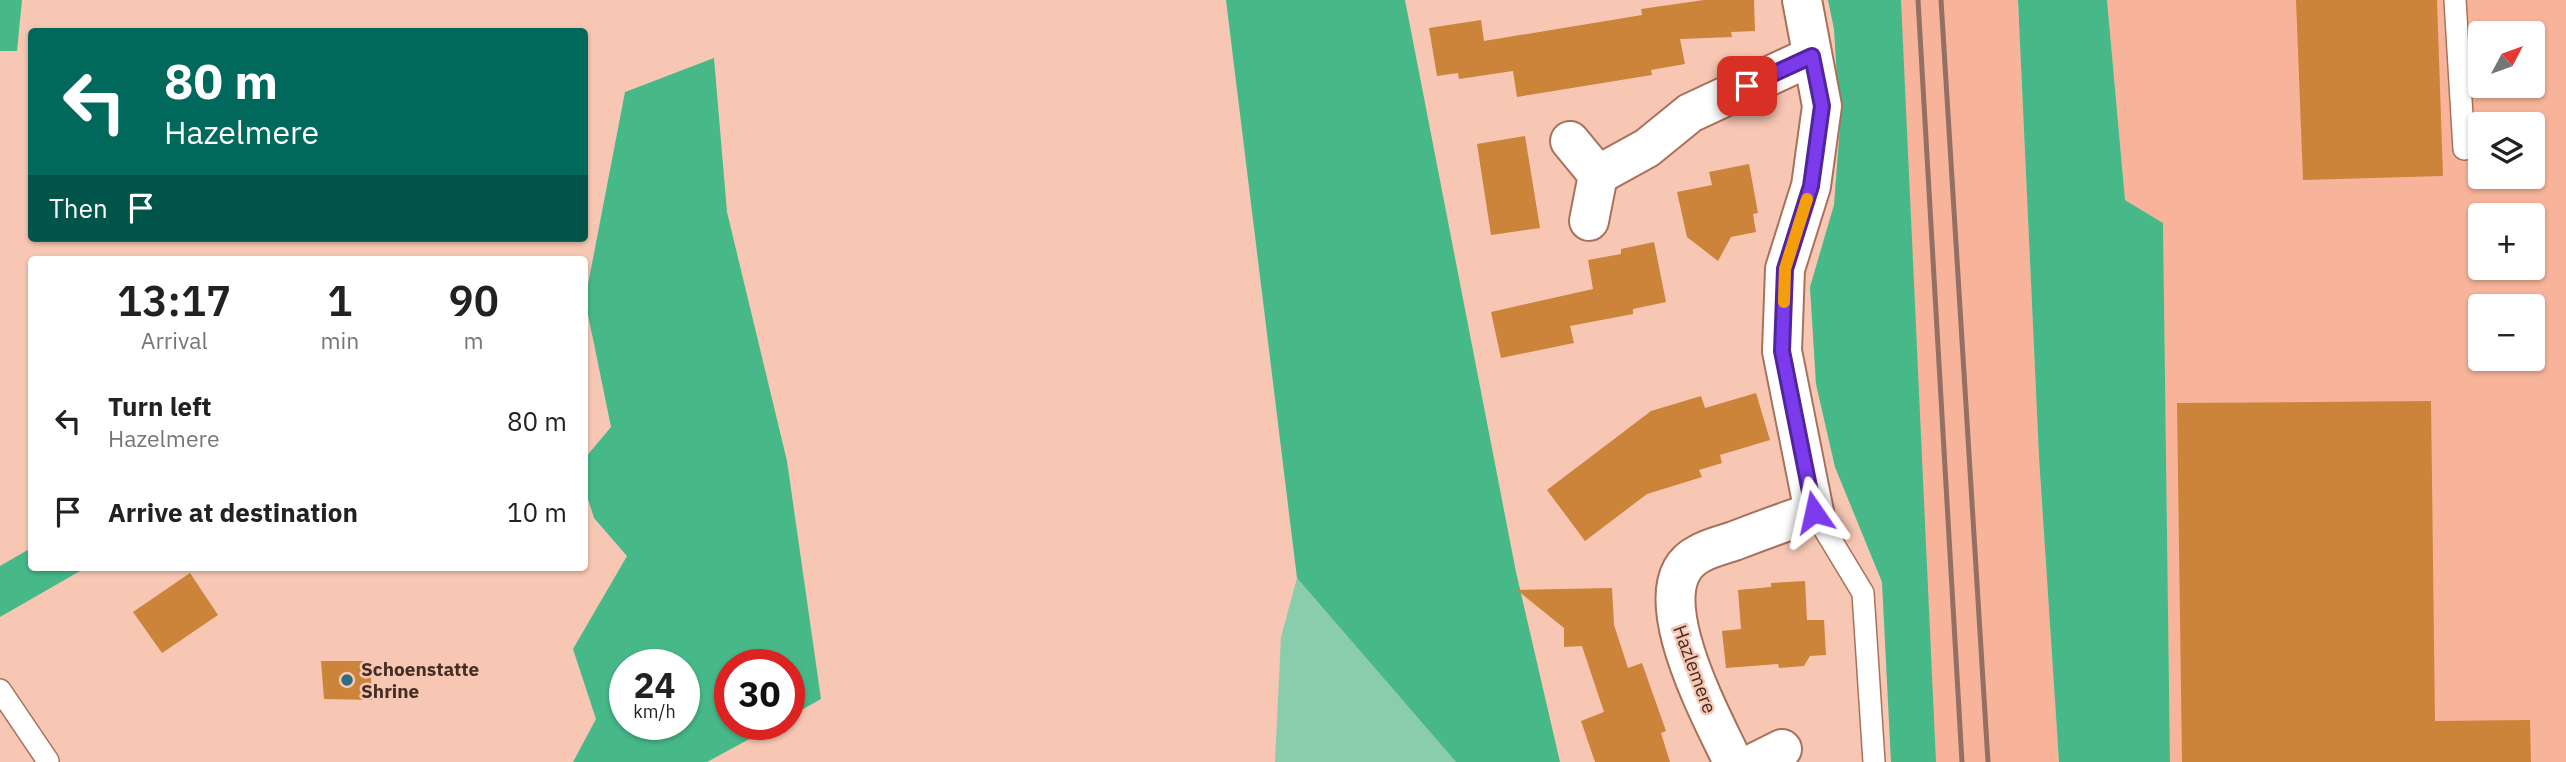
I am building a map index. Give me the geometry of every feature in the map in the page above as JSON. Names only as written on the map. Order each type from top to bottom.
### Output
[{"type":"street","points":[[1802,0],[1822,106],[1811,186],[1785,269],[1782,351],[1814,512]]},
{"type":"street","points":[[1598,175],[1647,148],[1690,113],[1812,56]]},
{"type":"street","points":[[1570,141],[1598,175]]},
{"type":"street","points":[[1589,221],[1598,175]]},
{"type":"street","name":"Hazlemere","points":[[1733,762],[1697,684],[1675,616],[1674,592],[1680,569],[1697,554],[1814,512]]},
{"type":"lane","points":[[2455,0],[2464,149]]},
{"type":"lane","points":[[1814,512],[1863,593],[1874,762]]},
{"type":"lane","points":[[0,690],[48,761]]},
{"type":"shaded area","points":[[1828,0],[2018,0],[2039,457],[2059,762],[1891,762],[1882,582],[1835,467],[1816,384],[1810,287],[1834,205],[1840,127],[1834,29]]},
{"type":"shaded area","points":[[2107,0],[2566,0],[2566,762],[2170,762],[2163,223],[2125,200]]},
{"type":"green space","points":[[0,0],[22,0],[17,51],[0,51]]},
{"type":"green space","points":[[1226,0],[1405,0],[1516,572],[1560,762],[1456,762],[1297,578]]},
{"type":"green space","points":[[1828,0],[1901,0],[1936,762],[1891,762],[1882,582],[1835,467],[1816,384],[1810,287],[1834,205],[1840,127],[1834,29]]},
{"type":"green space","points":[[2018,0],[2107,0],[2125,200],[2163,223],[2170,762],[2059,762],[2039,457]]},
{"type":"green space","points":[[714,58],[727,212],[787,461],[821,699],[805,708],[805,649],[714,649],[714,740],[747,740],[707,762],[573,762],[596,719],[573,649],[627,556],[594,518],[588,499],[588,454],[611,427],[588,315],[588,284],[625,92]]},
{"type":"green space","points":[[28,550],[28,571],[80,571],[0,617],[0,566]]},
{"type":"green space","points":[[1297,578],[1456,762],[1275,762],[1281,637]]},
{"type":"building","points":[[1704,0],[1754,0],[1755,31],[1731,32],[1732,37],[1680,39],[1685,64],[1651,70],[1652,75],[1517,97],[1513,71],[1459,79],[1458,73],[1437,76],[1429,28],[1481,20],[1484,41],[1642,15],[1641,9]]},
{"type":"building","points":[[2296,0],[2437,0],[2443,176],[2303,180]]},
{"type":"building","points":[[1525,136],[1540,228],[1491,235],[1477,144]]},
{"type":"building","points":[[1749,164],[1758,213],[1753,214],[1756,232],[1731,237],[1718,261],[1687,237],[1677,192],[1712,185],[1709,172]]},
{"type":"building","points":[[1654,242],[1666,302],[1633,309],[1633,314],[1570,326],[1574,343],[1501,358],[1491,312],[1593,289],[1588,260],[1621,254],[1621,249]]},
{"type":"building","points":[[1756,393],[1770,440],[1720,455],[1722,463],[1699,470],[1702,477],[1647,494],[1585,541],[1547,490],[1651,411],[1701,396],[1705,408]]},
{"type":"building","points":[[2431,401],[2435,721],[2530,720],[2531,762],[2182,762],[2177,403]]},
{"type":"building","points":[[190,573],[218,615],[162,653],[133,612]]},
{"type":"building","points":[[1805,581],[1807,620],[1824,620],[1826,655],[1810,656],[1804,666],[1779,668],[1778,664],[1726,668],[1722,631],[1741,629],[1738,590],[1771,587],[1771,583]]},
{"type":"building","points":[[1612,588],[1614,625],[1628,668],[1642,663],[1666,731],[1661,733],[1670,762],[1595,762],[1581,721],[1604,712],[1582,646],[1564,647],[1564,628],[1517,590]]},
{"type":"building","name":"Schoenstatte Shrine","points":[[321,661],[369,661],[373,700],[324,699]]},
{"type":"railway","points":[[1918,0],[1962,762]]},
{"type":"railway","points":[[1941,0],[1988,762]]},
{"type":"slow traffic","points":[[1784,302],[1785,269],[1807,199]]},
{"type":"place","name":"Schoenstatte Shrine","points":[[347,680]]},
{"type":"route","points":[[1747,86],[1812,56],[1822,106],[1811,186],[1785,269],[1782,351],[1814,512]]}]
